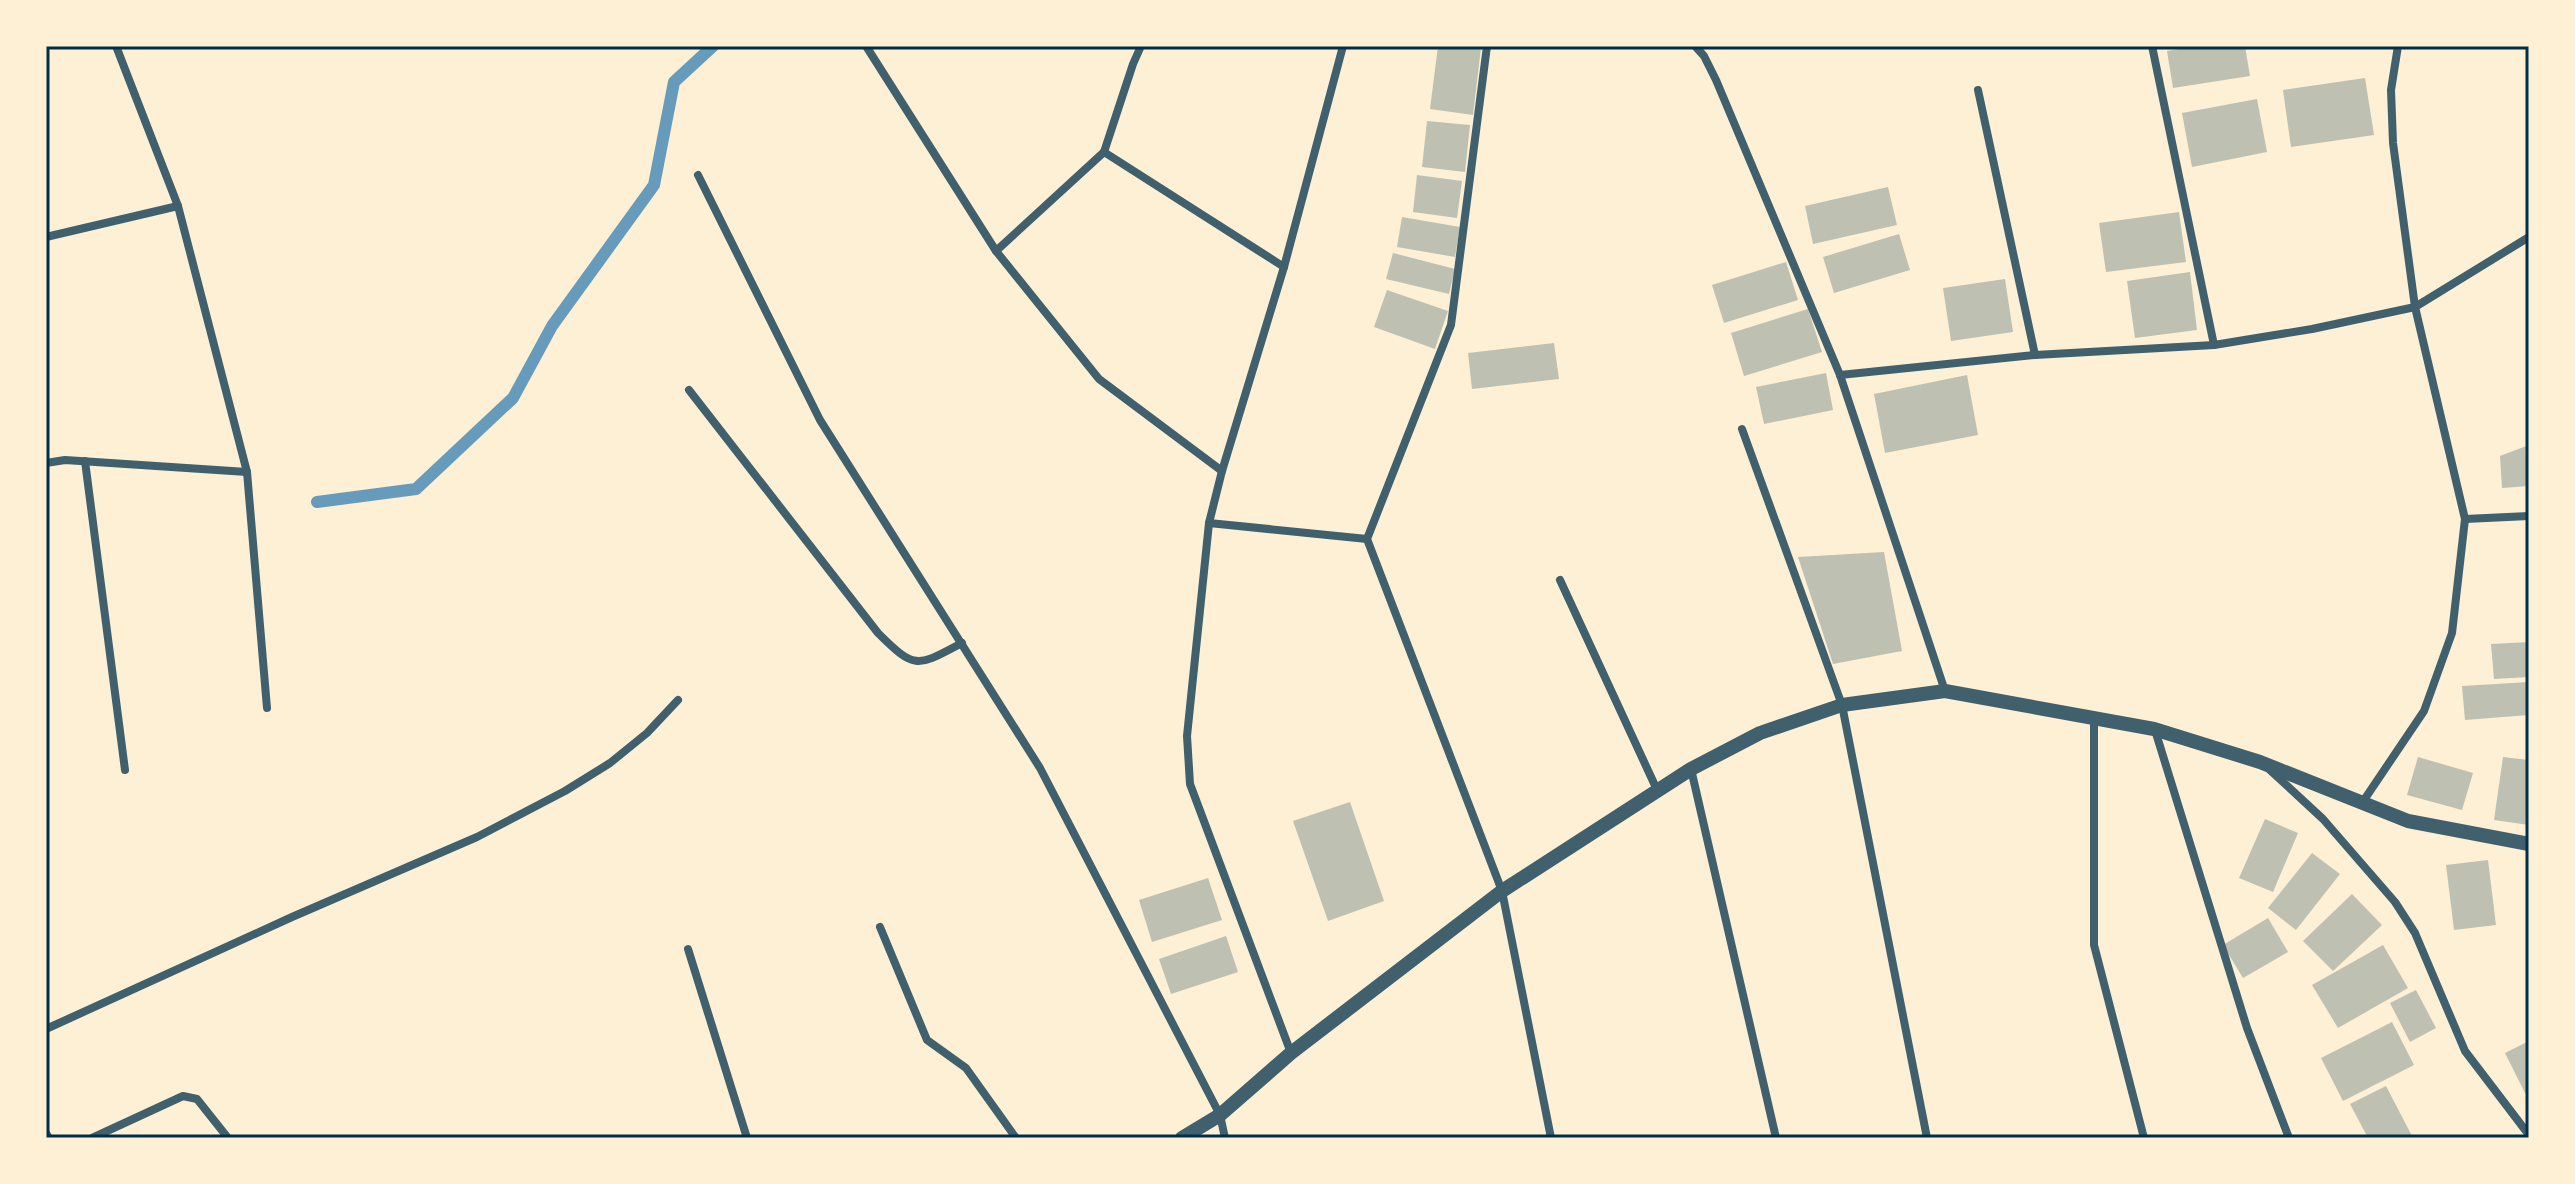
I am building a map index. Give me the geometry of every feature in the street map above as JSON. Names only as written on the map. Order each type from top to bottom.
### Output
[{"type":"street","points":[[116,46],[178,206],[247,472],[267,708]]},
{"type":"street","points":[[866,46],[996,251],[1099,379],[1222,471]]},
{"type":"street","points":[[996,251],[1104,152],[1141,46]]},
{"type":"street","points":[[1291,1053],[1190,784],[1187,736],[1209,523],[1284,267],[1343,46]]},
{"type":"street","points":[[1487,46],[1451,325],[1367,539],[1502,891],[1551,1138]]},
{"type":"street","points":[[1695,46],[1704,56],[1716,80],[1840,375],[1945,691]]},
{"type":"street","points":[[2152,46],[2214,345]]},
{"type":"street","points":[[2362,803],[2424,711],[2452,633],[2465,519],[2415,307],[2393,143],[2391,90],[2398,46]]},
{"type":"street","points":[[1978,90],[2035,355]]},
{"type":"street","points":[[1104,152],[1284,267]]},
{"type":"street","points":[[698,175],[820,420],[1040,768],[1220,1115],[1225,1138]]},
{"type":"street","points":[[46,237],[178,206]]},
{"type":"street","points":[[1840,375],[2035,355],[2214,345],[2415,307],[2529,237]]},
{"type":"street","points":[[689,390],[878,633],[904,659],[926,662],[962,643]]},
{"type":"street","points":[[1742,429],[1842,705],[1927,1138]]},
{"type":"street","points":[[46,463],[65,460],[247,472]]},
{"type":"street","points":[[85,461],[125,770]]},
{"type":"street","points":[[2465,519],[2529,516]]},
{"type":"street","points":[[1209,523],[1367,539]]},
{"type":"street","points":[[1560,580],[1658,792]]},
{"type":"street","points":[[1182,1138],[1220,1115],[1291,1053],[1502,891],[1691,769],[1760,733],[1842,705],[1945,691],[2154,729],[2260,762],[2408,821],[2529,844]]},
{"type":"street","points":[[46,1029],[477,837],[565,791],[610,763],[647,733],[678,700]]},
{"type":"street","points":[[2094,717],[2094,945],[2144,1138]]},
{"type":"street","points":[[2154,729],[2247,1028],[2289,1138]]},
{"type":"street","points":[[2260,762],[2323,819],[2395,902],[2415,933],[2465,1051],[2529,1135]]},
{"type":"street","points":[[1691,769],[1776,1138]]},
{"type":"street","points":[[880,927],[927,1040],[966,1068],[1016,1138]]},
{"type":"street","points":[[688,949],[747,1138]]},
{"type":"street","points":[[92,1138],[183,1096],[190,1096],[197,1099],[228,1138]]},
{"type":"street","points":[[46,1133],[49,1138]]},
{"type":"building","points":[[1438,46],[1481,48],[1473,115],[1430,109]]},
{"type":"building","points":[[2197,46],[2245,46],[2250,76],[2173,88],[2167,51]]},
{"type":"building","points":[[2365,78],[2374,135],[2291,147],[2283,90]]},
{"type":"building","points":[[2257,99],[2267,152],[2192,167],[2182,113]]},
{"type":"building","points":[[1427,121],[1470,125],[1465,172],[1422,167]]},
{"type":"building","points":[[1417,175],[1462,181],[1457,218],[1413,212]]},
{"type":"building","points":[[1888,187],[1897,225],[1813,244],[1805,206]]},
{"type":"building","points":[[2179,212],[2186,262],[2106,272],[2099,223]]},
{"type":"building","points":[[1402,217],[1460,227],[1455,257],[1397,247]]},
{"type":"building","points":[[1899,234],[1910,270],[1834,293],[1823,257]]},
{"type":"building","points":[[1393,253],[1455,269],[1449,294],[1386,279]]},
{"type":"building","points":[[1786,262],[1798,300],[1724,323],[1712,285]]},
{"type":"building","points":[[2190,272],[2197,330],[2135,338],[2127,281]]},
{"type":"building","points":[[2005,279],[2013,332],[1951,341],[1943,288]]},
{"type":"building","points":[[1387,290],[1448,311],[1435,349],[1374,327]]},
{"type":"building","points":[[1808,309],[1822,352],[1744,376],[1731,333]]},
{"type":"building","points":[[1554,343],[1559,379],[1472,389],[1468,353]]},
{"type":"building","points":[[1826,373],[1833,410],[1764,424],[1756,387]]},
{"type":"building","points":[[1967,375],[1978,435],[1885,453],[1874,394]]},
{"type":"building","points":[[2529,445],[2529,486],[2502,488],[2500,456]]},
{"type":"building","points":[[1884,552],[1902,651],[1833,664],[1798,557]]},
{"type":"building","points":[[2529,642],[2529,677],[2494,679],[2491,644]]},
{"type":"building","points":[[2529,682],[2529,715],[2465,720],[2462,686]]},
{"type":"building","points":[[2418,757],[2473,773],[2462,810],[2407,795]]},
{"type":"building","points":[[2503,757],[2529,760],[2529,825],[2494,820]]},
{"type":"building","points":[[1350,802],[1384,901],[1328,921],[1293,821]]},
{"type":"building","points":[[2265,819],[2298,833],[2273,892],[2239,878]]},
{"type":"building","points":[[2312,853],[2340,874],[2296,930],[2268,908]]},
{"type":"building","points":[[2488,860],[2496,925],[2454,930],[2446,865]]},
{"type":"building","points":[[1208,878],[1222,920],[1152,942],[1139,900]]},
{"type":"building","points":[[2352,894],[2382,925],[2333,971],[2303,941]]},
{"type":"building","points":[[2268,918],[2288,952],[2243,978],[2223,945]]},
{"type":"building","points":[[1226,936],[1238,972],[1171,994],[1159,959]]},
{"type":"building","points":[[2383,945],[2408,988],[2338,1028],[2312,985]]},
{"type":"building","points":[[2416,990],[2436,1028],[2410,1042],[2390,1003]]},
{"type":"building","points":[[2392,1022],[2414,1065],[2343,1101],[2321,1058]]},
{"type":"building","points":[[2529,1041],[2529,1101],[2505,1053]]},
{"type":"building","points":[[2386,1086],[2412,1136],[2408,1138],[2368,1138],[2350,1104]]},
{"type":"waterway","points":[[317,502],[416,489],[513,398],[552,326],[654,185],[674,82],[713,46]]}]
